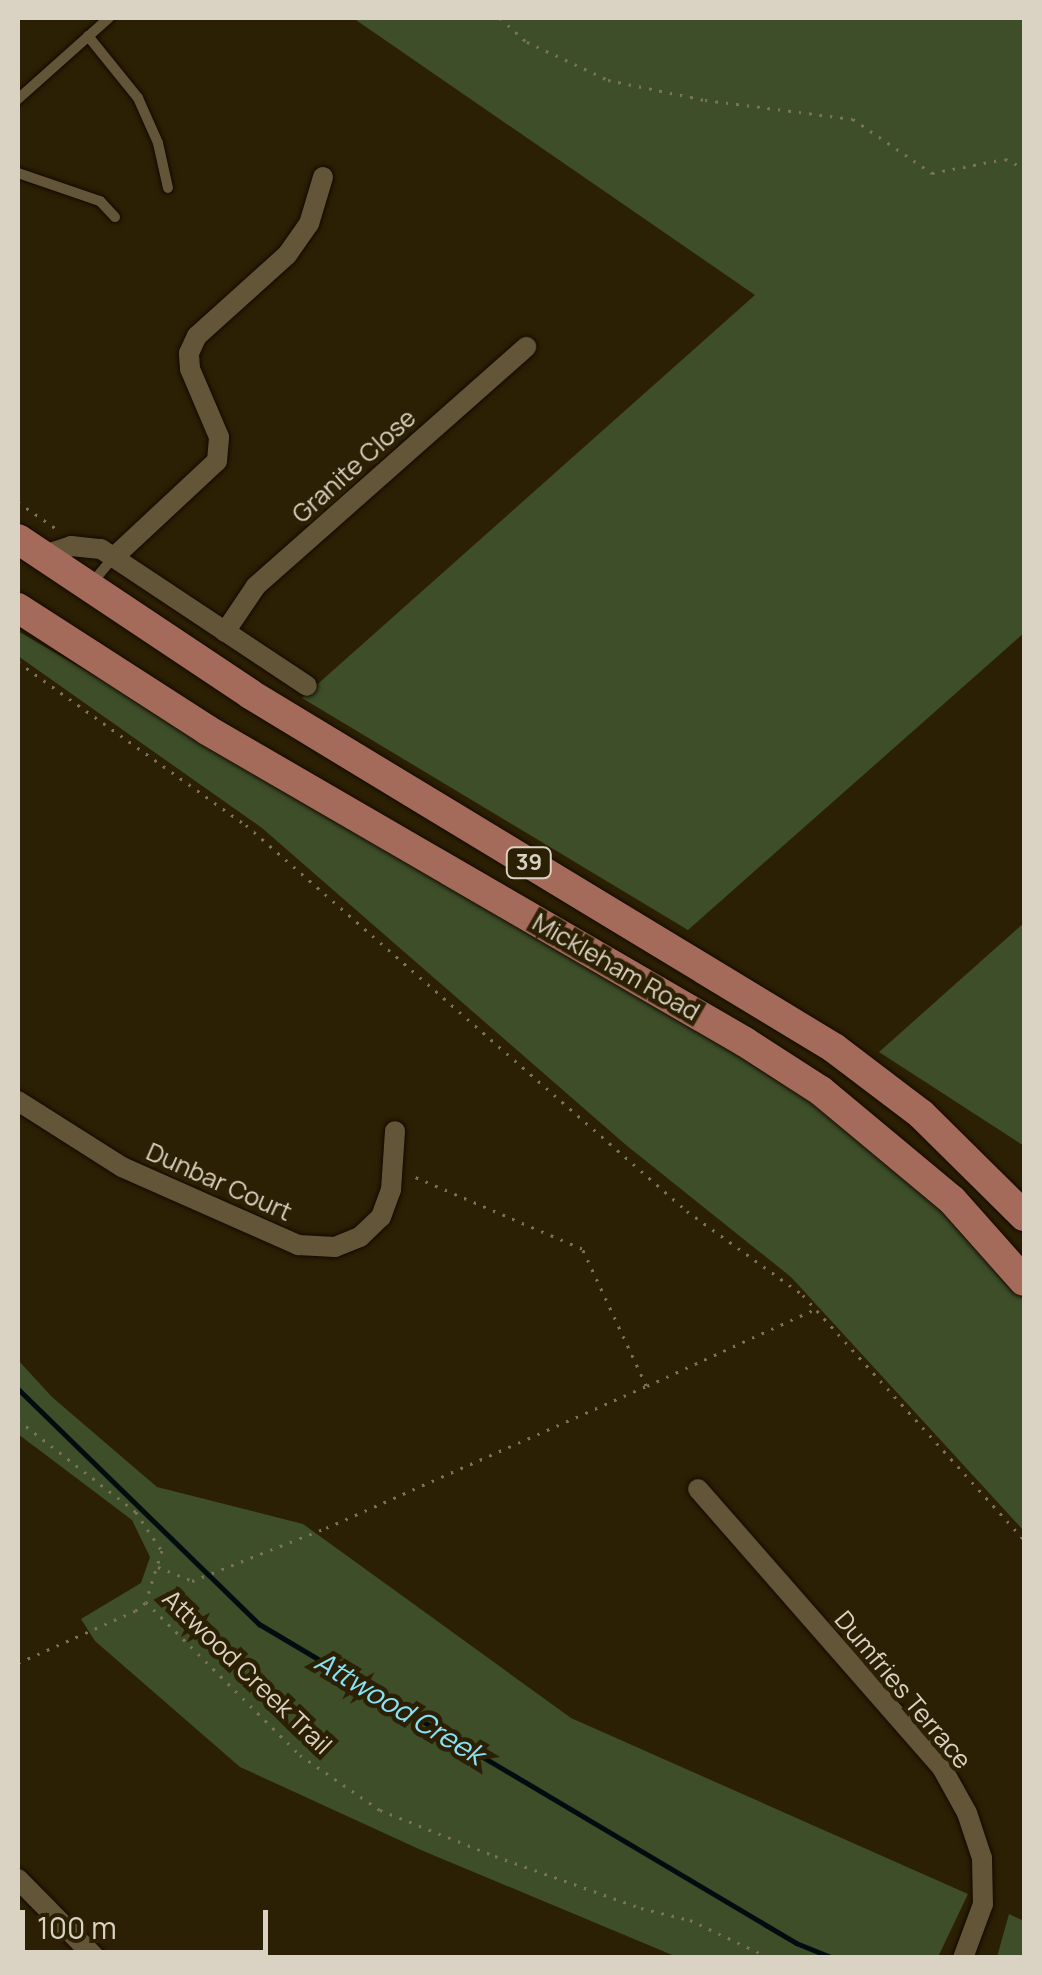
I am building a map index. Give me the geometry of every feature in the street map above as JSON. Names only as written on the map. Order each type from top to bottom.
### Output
[{"type":"main road","name":"Mickleham Road","points":[[29,548],[274,708],[834,1048],[921,1114],[1023,1211]]},
{"type":"main road","name":"Mickleham Road","points":[[18,608],[208,730],[745,1042],[820,1090],[952,1200],[1024,1281]]},
{"type":"street","points":[[113,558],[217,462],[219,436],[190,368],[189,353],[197,336],[287,254],[308,224],[323,177]]},
{"type":"street","name":"Granite Close","points":[[225,632],[256,586],[526,348]]},
{"type":"street","points":[[29,548],[88,544],[113,558],[299,681],[274,708]]},
{"type":"street","name":"Dunbar Court","points":[[18,1101],[122,1166],[298,1245],[336,1246],[360,1237],[381,1217],[391,1190],[394,1131]]},
{"type":"street","name":"Dumfries Terrace","points":[[698,1489],[942,1768],[982,1858],[983,1904],[964,1958]]},
{"type":"street","points":[[18,1879],[96,1958]]},
{"type":"lane","points":[[18,99],[108,18]]},
{"type":"lane","points":[[88,36],[138,98],[158,143],[168,188]]},
{"type":"lane","points":[[18,172],[100,201],[115,216]]},
{"type":"lane","points":[[87,588],[113,558]]},
{"type":"path","points":[[500,18],[527,42],[608,80],[705,100],[853,119],[932,174],[1005,160],[1024,168]]},
{"type":"path","points":[[18,502],[53,528],[69,530]]},
{"type":"path","points":[[18,662],[246,825],[687,1211],[815,1308],[1024,1540]]},
{"type":"path","points":[[392,1168],[582,1249],[646,1386]]},
{"type":"path","points":[[157,1566],[192,1581],[326,1528],[815,1308]]},
{"type":"path","name":"Attwood Creek Trail","points":[[18,1420],[136,1512],[162,1551],[146,1602],[300,1755],[380,1810],[642,1908],[690,1920],[770,1958]]},
{"type":"path","points":[[18,1662],[135,1612],[146,1602]]},
{"type":"green space","points":[[353,18],[1024,18],[1024,633],[688,930],[302,698],[755,295]]},
{"type":"green space","points":[[18,631],[797,1088],[864,1137],[975,1239],[1024,1300],[1024,1531],[791,1277],[626,1145],[262,828],[18,656]]},
{"type":"green space","points":[[1024,923],[1024,1146],[879,1052]]},
{"type":"green space","points":[[18,1360],[52,1397],[157,1487],[303,1524],[571,1718],[968,1894],[938,1957],[677,1957],[421,1850],[240,1767],[95,1641],[81,1619],[141,1583],[150,1557],[132,1520],[18,1434]]},
{"type":"green space","points":[[1009,1914],[1024,1921],[1024,1957],[997,1957]]},
{"type":"waterway","name":"Attwood Creek","points":[[18,1389],[259,1624],[796,1943],[833,1958]]}]
